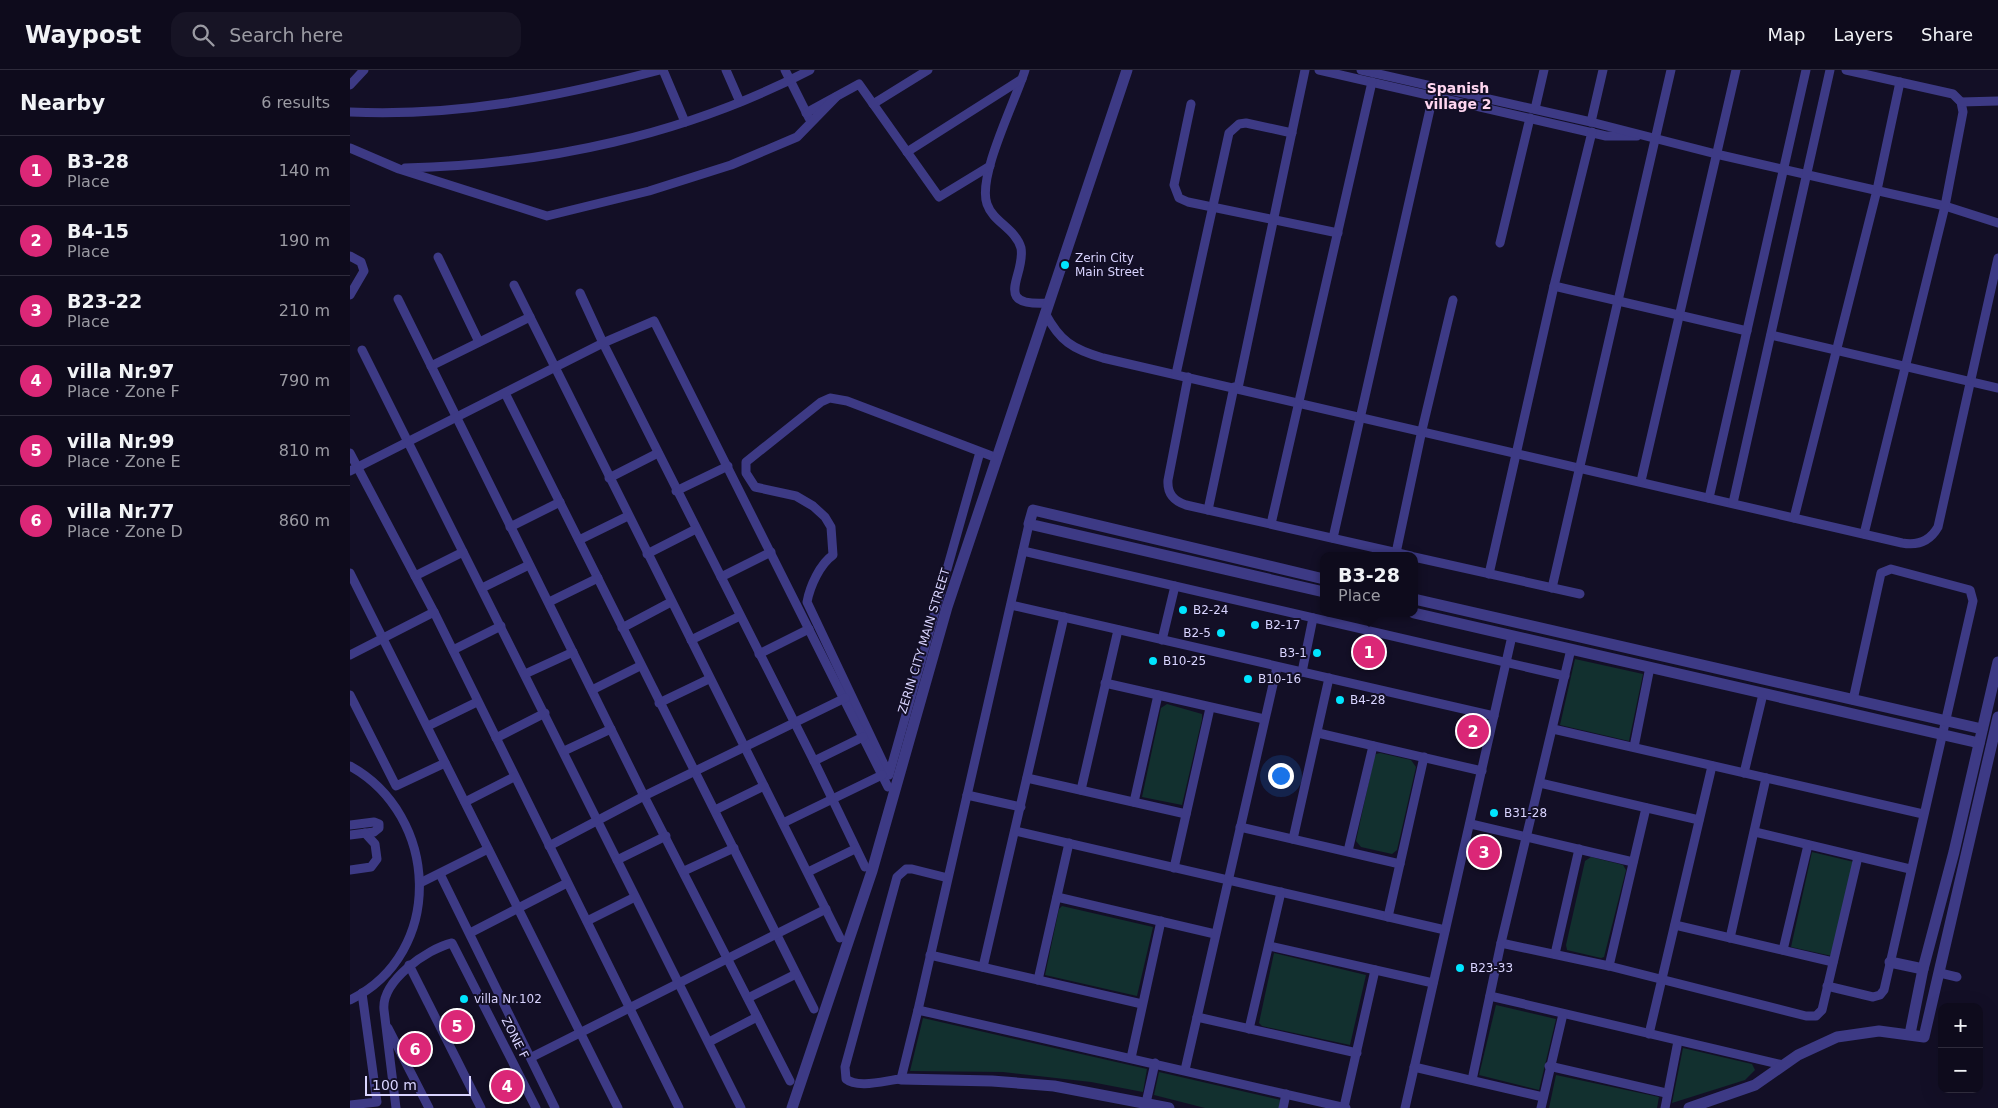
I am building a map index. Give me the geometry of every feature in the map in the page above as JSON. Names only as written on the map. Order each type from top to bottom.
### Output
[{"type":"street","points":[[350,85],[364,70]]},
{"type":"street","points":[[350,112],[409,113],[527,102],[662,70],[685,122]]},
{"type":"street","points":[[726,70],[740,102]]},
{"type":"street","points":[[785,70],[811,123]]},
{"type":"street","points":[[399,169],[460,167],[517,161],[596,146],[685,122],[740,102],[810,70]]},
{"type":"street","points":[[873,104],[928,70]]},
{"type":"street","points":[[1025,70],[990,166],[985,188],[987,205],[995,217],[1014,235],[1021,249],[1015,282],[1015,294],[1018,298],[1030,304],[1046,308],[1056,333],[1077,349],[1103,358],[1359,415],[1909,544],[1924,542],[1935,533],[1938,526],[1998,258]]},
{"type":"street","name":"ZERIN CITY MAIN STREET","points":[[792,1108],[867,888],[934,651],[1046,308],[1127,70]]},
{"type":"street","points":[[1208,510],[1274,220],[1305,70]]},
{"type":"street","points":[[1319,70],[1592,132],[1622,137],[1642,135]]},
{"type":"street","points":[[1361,70],[1591,122],[1716,154],[1945,206],[1998,224]]},
{"type":"street","points":[[1535,109],[1544,70]]},
{"type":"street","points":[[1591,122],[1603,70]]},
{"type":"street","points":[[1552,588],[1656,139],[1670,70]]},
{"type":"street","points":[[1641,481],[1736,70]]},
{"type":"street","points":[[1710,498],[1806,70]]},
{"type":"street","points":[[1733,503],[1830,70]]},
{"type":"street","points":[[1846,70],[1953,94],[1961,102],[1963,112],[1945,206],[1864,534]]},
{"type":"street","points":[[907,152],[1022,79]]},
{"type":"street","points":[[1271,524],[1372,82]]},
{"type":"street","points":[[1794,518],[1877,190],[1900,82]]},
{"type":"street","points":[[806,113],[859,84],[939,197],[990,166]]},
{"type":"street","points":[[1333,538],[1359,415],[1433,96]]},
{"type":"street","points":[[350,148],[399,169],[547,216],[649,191],[708,174],[789,141],[811,123],[836,98]]},
{"type":"street","points":[[1961,102],[1998,101]]},
{"type":"street","points":[[1191,104],[1174,190],[1183,200],[1338,233]]},
{"type":"street","points":[[1500,242],[1530,118]]},
{"type":"street","points":[[1176,374],[1228,140],[1234,128],[1246,123],[1292,133]]},
{"type":"street","points":[[1489,574],[1554,286],[1592,132]]},
{"type":"street","points":[[350,256],[361,262],[364,271],[350,295]]},
{"type":"street","points":[[438,257],[480,342]]},
{"type":"street","points":[[514,285],[709,679],[746,748],[840,938]]},
{"type":"street","points":[[1554,286],[1748,331]]},
{"type":"street","points":[[580,293],[676,491],[814,761],[865,867]]},
{"type":"street","points":[[398,299],[644,796],[790,1081]]},
{"type":"street","points":[[1188,377],[1168,486],[1175,500],[1208,510],[1396,552],[1422,430],[1453,300]]},
{"type":"street","points":[[431,366],[530,317]]},
{"type":"street","points":[[354,470],[603,343],[651,321],[656,322],[888,787]]},
{"type":"street","points":[[1771,335],[1998,388]]},
{"type":"street","points":[[362,350],[741,1108]]},
{"type":"street","points":[[505,393],[640,666],[715,810],[814,1008]]},
{"type":"street","points":[[979,455],[889,775],[807,602],[812,585],[825,560],[833,555],[831,527],[825,517],[804,500],[796,496],[755,487],[747,476],[746,462],[821,402],[830,398],[846,401],[996,461]]},
{"type":"street","points":[[350,453],[354,470],[416,576],[679,1108]]},
{"type":"street","points":[[609,478],[658,453]]},
{"type":"street","points":[[676,491],[728,466]]},
{"type":"street","points":[[510,527],[560,502]]},
{"type":"street","points":[[901,1079],[1033,510],[1320,577]]},
{"type":"street","points":[[579,540],[628,516]]},
{"type":"street","points":[[1029,524],[1320,591]]},
{"type":"street","points":[[647,554],[696,529]]},
{"type":"street","points":[[1022,551],[1565,676]]},
{"type":"street","points":[[416,576],[463,552]]},
{"type":"street","points":[[721,577],[771,552]]},
{"type":"street","points":[[1418,557],[1580,594]]},
{"type":"street","points":[[482,588],[529,565]]},
{"type":"street","points":[[1267,579],[1270,566]]},
{"type":"street","points":[[1827,986],[1876,997],[1884,990],[1973,595],[1965,588],[1894,570],[1887,570],[1880,576],[1853,700]]},
{"type":"street","points":[[350,573],[618,1108]]},
{"type":"street","points":[[548,602],[598,578]]},
{"type":"street","points":[[1162,640],[1175,586]]},
{"type":"street","points":[[1418,600],[1982,730]]},
{"type":"street","points":[[622,628],[671,602]]},
{"type":"street","points":[[1010,605],[1494,716]]},
{"type":"street","points":[[350,655],[434,612]]},
{"type":"street","points":[[1466,625],[1469,612]]},
{"type":"street","points":[[1418,614],[1979,743]]},
{"type":"street","points":[[691,640],[740,616]]},
{"type":"street","points":[[984,967],[1064,618]]},
{"type":"street","points":[[1302,672],[1312,618]]},
{"type":"street","points":[[453,650],[501,626]]},
{"type":"street","points":[[759,654],[809,628]]},
{"type":"street","points":[[1081,790],[1118,630]]},
{"type":"street","points":[[1405,1108],[1471,824],[1512,636]]},
{"type":"street","points":[[1472,1080],[1502,943],[1571,650]]},
{"type":"street","points":[[525,674],[573,652]]},
{"type":"street","points":[[1910,1034],[1923,969],[1954,852],[1998,662]]},
{"type":"street","points":[[592,690],[640,666]]},
{"type":"street","points":[[1185,1070],[1277,667]]},
{"type":"street","points":[[1634,747],[1650,667]]},
{"type":"street","points":[[1720,683],[1723,670]]},
{"type":"street","points":[[1293,839],[1329,678]]},
{"type":"street","points":[[660,703],[709,679]]},
{"type":"street","points":[[1105,683],[1264,719]]},
{"type":"street","points":[[1744,773],[1763,694]]},
{"type":"street","points":[[1134,802],[1158,695]]},
{"type":"street","points":[[549,846],[694,771],[746,748],[845,698]]},
{"type":"street","points":[[351,701],[396,786],[445,763]]},
{"type":"street","points":[[428,726],[477,702]]},
{"type":"street","points":[[1174,868],[1210,708]]},
{"type":"street","points":[[496,738],[545,713]]},
{"type":"street","points":[[1689,1108],[1755,1085],[1811,1047],[1837,1037],[1879,1031],[1924,1037],[1967,855],[1995,748],[1998,717]]},
{"type":"street","points":[[564,751],[611,729]]},
{"type":"street","points":[[1553,729],[1923,814]]},
{"type":"street","points":[[1318,733],[1482,771]]},
{"type":"street","points":[[814,761],[863,737]]},
{"type":"street","points":[[1348,851],[1373,746]]},
{"type":"street","points":[[1388,917],[1424,757]]},
{"type":"street","points":[[350,766],[370,779],[385,793],[400,813],[416,850],[420,883],[413,927],[403,948],[390,967],[374,984],[350,1000]]},
{"type":"street","points":[[1650,1034],[1712,766]]},
{"type":"street","points":[[783,824],[882,775]]},
{"type":"street","points":[[465,802],[514,777]]},
{"type":"street","points":[[1027,778],[1186,814]]},
{"type":"street","points":[[1730,938],[1766,778]]},
{"type":"street","points":[[1540,783],[1699,820]]},
{"type":"street","points":[[715,810],[764,786]]},
{"type":"street","points":[[967,795],[1020,806]]},
{"type":"street","points":[[1609,966],[1646,808]]},
{"type":"street","points":[[350,825],[374,822],[378,824],[378,830],[350,835]]},
{"type":"street","points":[[1471,824],[1633,862]]},
{"type":"street","points":[[1240,827],[1400,864]]},
{"type":"street","points":[[1015,831],[1445,930]]},
{"type":"street","points":[[1755,832],[1910,869]]},
{"type":"street","points":[[350,870],[371,867],[377,859],[375,844],[365,833]]},
{"type":"street","points":[[617,860],[666,836]]},
{"type":"street","points":[[1038,980],[1069,843]]},
{"type":"street","points":[[1784,950],[1808,845]]},
{"type":"street","points":[[684,871],[734,848]]},
{"type":"street","points":[[420,883],[488,849]]},
{"type":"street","points":[[808,872],[855,849]]},
{"type":"street","points":[[1556,954],[1579,849]]},
{"type":"street","points":[[1954,852],[1967,855]]},
{"type":"street","points":[[1502,943],[1609,966],[1811,1017],[1820,1014],[1822,1010],[1858,857]]},
{"type":"street","points":[[948,878],[912,869],[906,870],[897,877],[844,1067],[846,1079],[854,1082],[901,1079],[992,1081],[1054,1086],[1146,1102],[1169,1108]]},
{"type":"street","points":[[440,874],[532,1057],[555,1108]]},
{"type":"street","points":[[470,932],[567,883]]},
{"type":"street","points":[[1249,1029],[1281,892]]},
{"type":"street","points":[[587,921],[634,897]]},
{"type":"street","points":[[1057,897],[1216,934]]},
{"type":"street","points":[[532,1057],[826,910]]},
{"type":"street","points":[[1131,1058],[1162,921]]},
{"type":"street","points":[[1675,925],[1833,962]]},
{"type":"street","name":"ZONE F","points":[[409,965],[447,944],[454,945],[536,1108]]},
{"type":"street","points":[[1269,946],[1433,983]]},
{"type":"street","points":[[930,955],[1142,1004]]},
{"type":"street","points":[[1890,962],[1923,969]]},
{"type":"street","points":[[396,1108],[383,1005],[387,994],[409,965],[481,1108]]},
{"type":"street","points":[[918,1010],[1345,1108],[1375,970]]},
{"type":"street","points":[[1940,973],[1957,977]]},
{"type":"street","points":[[748,998],[796,974]]},
{"type":"street","points":[[374,984],[387,994]]},
{"type":"street","points":[[350,1105],[377,1102],[362,992]]},
{"type":"street","points":[[1490,996],[1784,1065]]},
{"type":"street","points":[[1541,1108],[1562,1014]]},
{"type":"street","points":[[709,1042],[757,1017]]},
{"type":"street","points":[[1197,1017],[1356,1053]]},
{"type":"street","points":[[385,1023],[429,1108]]},
{"type":"street","points":[[1665,1108],[1666,1093],[1678,1041]]},
{"type":"street","points":[[1146,1102],[1155,1063]]},
{"type":"street","points":[[1550,1066],[1666,1093]]},
{"type":"street","points":[[1414,1067],[1543,1097]]},
{"type":"street","points":[[1283,1108],[1286,1094]]},
{"type":"green space","points":[[1575,659],[1643,674],[1629,741],[1560,725]]},
{"type":"green space","points":[[1167,704],[1202,714],[1182,805],[1142,797],[1161,708]]},
{"type":"green space","points":[[1380,753],[1411,760],[1416,767],[1397,850],[1392,854],[1361,847],[1356,841],[1374,758],[1376,754]]},
{"type":"green space","points":[[1812,852],[1854,862],[1832,956],[1791,947]]},
{"type":"green space","points":[[1591,857],[1623,865],[1626,870],[1604,957],[1601,958],[1567,950],[1566,945],[1585,861]]},
{"type":"green space","points":[[1062,906],[1153,927],[1137,996],[1045,975],[1059,909]]},
{"type":"green space","points":[[1274,953],[1366,975],[1350,1045],[1262,1026],[1259,1023]]},
{"type":"green space","points":[[1496,1005],[1556,1019],[1539,1090],[1479,1075]]},
{"type":"green space","points":[[923,1018],[1147,1069],[1143,1092],[1091,1082],[1003,1072],[910,1071]]},
{"type":"green space","points":[[1683,1048],[1752,1064],[1755,1070],[1745,1080],[1672,1103]]},
{"type":"green space","points":[[1159,1072],[1281,1100],[1279,1108],[1205,1108],[1154,1095]]},
{"type":"green space","points":[[1556,1075],[1659,1097],[1657,1108],[1549,1108]]},
{"type":"place","name":"Zerin City Main Street","points":[[1065,265]]},
{"type":"place","name":"B2-24","points":[[1183,610]]},
{"type":"place","name":"B2-17","points":[[1255,625]]},
{"type":"place","name":"B2-5","points":[[1221,633]]},
{"type":"place","name":"B3-28","points":[[1369,652]]},
{"type":"place","name":"B3-1","points":[[1317,653]]},
{"type":"place","name":"B10-25","points":[[1153,661]]},
{"type":"place","name":"B10-16","points":[[1248,679]]},
{"type":"place","name":"B4-28","points":[[1340,700]]},
{"type":"place","name":"B4-15","points":[[1473,731]]},
{"type":"place","name":"B31-28","points":[[1494,813]]},
{"type":"place","name":"B23-22","points":[[1484,852]]},
{"type":"place","name":"B23-33","points":[[1460,968]]},
{"type":"place","name":"villa Nr.102","points":[[464,999]]},
{"type":"place","name":"villa Nr.99","points":[[457,1026]]},
{"type":"place","name":"villa Nr.77","points":[[415,1049]]},
{"type":"place","name":"villa Nr.97","points":[[507,1086]]},
{"type":"district","name":"Spanish village 2","points":[[1458,96]]}]
